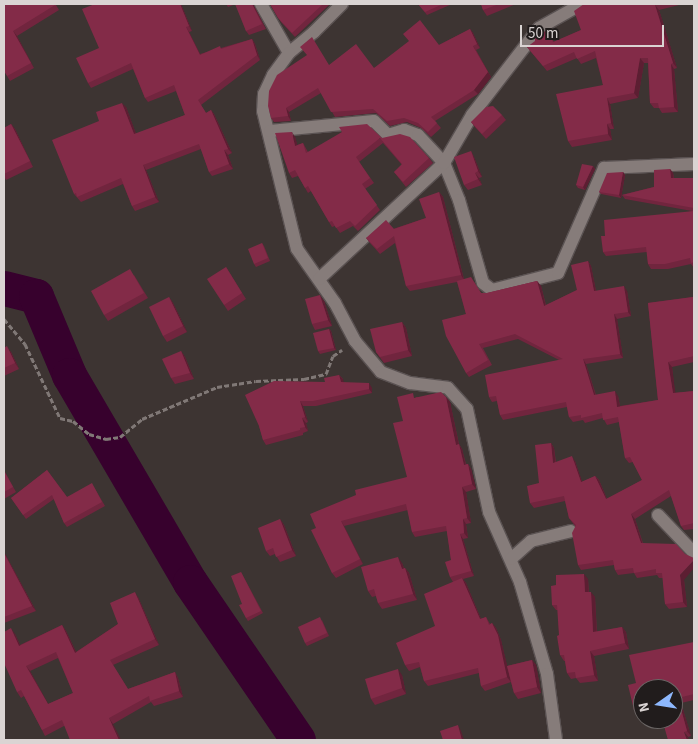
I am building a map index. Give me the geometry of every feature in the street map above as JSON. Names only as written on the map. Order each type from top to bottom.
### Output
[{"type":"street","points":[[260,4],[289,53]]},
{"type":"street","points":[[342,4],[314,32],[289,53],[273,75],[264,94],[263,110],[270,131],[297,249],[319,279],[355,341],[381,372],[410,383],[448,388],[467,409],[489,512],[520,582],[547,674],[556,740]]},
{"type":"street","points":[[319,279],[444,164],[472,115],[540,28],[582,4]]},
{"type":"street","points":[[270,131],[374,121],[388,135],[404,130],[418,135],[444,164],[459,200],[483,283],[492,290],[558,272],[604,168],[694,164]]},
{"type":"street","points":[[658,515],[694,553]]},
{"type":"street","points":[[511,559],[532,541],[571,532]]},
{"type":"path","points":[[4,319],[25,344],[60,418],[73,421],[89,434],[106,439],[120,437],[142,419],[217,387],[256,380],[304,379],[326,374],[333,356],[355,341]]},
{"type":"building","points":[[4,4],[55,4],[13,31],[31,63],[7,76],[4,71]]},
{"type":"building","points":[[95,4],[180,4],[189,26],[186,27],[200,55],[220,46],[221,49],[252,39],[257,55],[198,100],[206,113],[211,110],[228,149],[224,150],[229,164],[209,172],[199,144],[143,165],[155,197],[132,206],[121,178],[77,197],[76,193],[74,194],[52,140],[99,121],[96,112],[122,103],[134,134],[185,115],[174,85],[145,98],[131,63],[88,83],[76,58],[99,48],[82,9]]},
{"type":"building","points":[[235,4],[252,4],[262,24],[246,31]]},
{"type":"building","points":[[270,4],[323,4],[292,33],[278,18]]},
{"type":"building","points":[[418,4],[443,4],[425,12]]},
{"type":"building","points":[[481,4],[499,4],[483,10]]},
{"type":"building","points":[[584,4],[659,4],[655,5],[673,63],[671,64],[674,107],[659,108],[658,103],[650,103],[648,58],[640,58],[634,93],[607,98],[611,123],[607,124],[608,134],[568,141],[556,94],[603,85],[595,51],[577,59],[574,52],[543,66],[527,47],[535,41],[535,36],[548,30],[553,42],[581,30],[574,11]]},
{"type":"building","points":[[420,20],[439,45],[470,29],[477,44],[473,46],[488,72],[474,90],[431,117],[437,123],[428,132],[418,123],[404,118],[387,121],[373,109],[331,112],[318,88],[286,108],[288,116],[271,118],[268,106],[269,91],[277,75],[307,55],[300,47],[312,37],[329,65],[356,44],[374,68],[409,41],[403,34]]},
{"type":"building","points":[[493,106],[502,115],[482,134],[471,122],[486,107]]},
{"type":"building","points":[[11,124],[30,161],[4,174],[4,128]]},
{"type":"building","points":[[367,124],[382,138],[400,134],[410,137],[429,158],[403,182],[394,172],[402,164],[380,138],[356,157],[370,178],[362,184],[377,205],[355,226],[350,221],[336,228],[332,221],[329,222],[308,186],[305,188],[295,170],[289,173],[275,133],[292,132],[295,146],[303,143],[306,153],[342,132],[339,127]]},
{"type":"building","points":[[471,151],[478,171],[475,173],[478,179],[464,185],[454,157]]},
{"type":"building","points":[[582,164],[593,166],[583,187],[576,185]]},
{"type":"building","points":[[670,169],[671,178],[694,178],[694,208],[622,195],[654,187],[654,170]]},
{"type":"building","points":[[623,172],[619,195],[599,192],[607,173]]},
{"type":"building","points":[[439,192],[461,275],[406,286],[394,236],[377,249],[366,238],[386,220],[394,229],[426,218],[419,199]]},
{"type":"building","points":[[694,211],[694,262],[691,263],[690,258],[665,264],[648,264],[646,247],[603,252],[601,236],[605,236],[604,220]]},
{"type":"building","points":[[262,243],[268,258],[254,264],[248,249]]},
{"type":"building","points":[[588,261],[594,291],[624,286],[628,312],[614,314],[620,354],[583,359],[594,395],[615,391],[617,407],[658,400],[648,303],[693,297],[694,294],[694,356],[668,362],[673,393],[694,391],[694,523],[681,526],[669,490],[631,514],[641,543],[676,544],[685,554],[694,558],[680,575],[683,602],[665,604],[662,573],[656,573],[656,569],[634,573],[633,568],[615,570],[613,560],[578,565],[572,533],[576,525],[569,518],[564,496],[530,503],[527,486],[539,483],[535,445],[551,443],[553,463],[572,456],[581,482],[595,476],[606,499],[642,480],[630,457],[625,458],[618,417],[603,420],[602,413],[581,418],[581,415],[569,417],[566,402],[500,415],[496,396],[489,397],[485,375],[563,359],[515,334],[479,344],[488,360],[466,373],[446,336],[442,320],[466,314],[457,281],[471,277],[481,293],[487,293],[537,281],[544,306],[577,290],[571,265]]},
{"type":"building","points":[[226,267],[242,293],[224,305],[207,279]]},
{"type":"building","points":[[130,269],[144,293],[104,315],[91,291]]},
{"type":"building","points":[[320,295],[328,320],[312,324],[305,299]]},
{"type":"building","points":[[169,297],[183,326],[163,336],[149,307]]},
{"type":"building","points":[[402,322],[408,350],[380,357],[376,352],[370,329]]},
{"type":"building","points":[[329,329],[334,348],[318,351],[313,333]]},
{"type":"building","points":[[7,346],[15,363],[4,368],[4,348]]},
{"type":"building","points":[[181,351],[190,373],[171,378],[162,359]]},
{"type":"building","points":[[339,375],[341,382],[369,383],[369,389],[313,401],[300,401],[305,417],[302,418],[305,427],[263,440],[245,395],[274,381],[325,382],[324,378]]},
{"type":"building","points":[[441,392],[446,397],[456,445],[459,444],[464,465],[468,464],[472,484],[462,487],[467,518],[463,519],[464,533],[460,534],[471,571],[450,577],[445,562],[451,560],[446,526],[412,532],[406,504],[341,521],[360,559],[332,573],[311,530],[316,528],[310,514],[356,495],[355,490],[407,477],[393,423],[403,421],[397,397],[413,393],[414,398]]},
{"type":"building","points":[[47,470],[67,497],[92,483],[102,502],[64,523],[52,495],[23,515],[11,498]]},
{"type":"building","points":[[4,471],[13,487],[4,492]]},
{"type":"building","points":[[280,519],[292,550],[276,557],[273,548],[266,551],[258,528]]},
{"type":"building","points":[[4,553],[32,606],[4,617]]},
{"type":"building","points":[[398,557],[402,569],[405,568],[413,594],[378,603],[374,589],[368,591],[361,567]]},
{"type":"building","points":[[241,572],[261,611],[246,618],[239,605],[242,604],[231,576]]},
{"type":"building","points":[[584,574],[585,592],[591,592],[593,632],[622,627],[625,643],[590,651],[594,675],[576,678],[575,672],[567,673],[564,655],[560,655],[557,636],[559,635],[557,605],[552,605],[551,586],[556,585],[556,575]]},
{"type":"building","points":[[462,578],[480,619],[486,617],[489,625],[492,623],[498,635],[507,677],[481,686],[478,668],[424,681],[419,662],[405,665],[396,643],[435,626],[424,594]]},
{"type":"building","points":[[135,592],[155,639],[110,660],[128,689],[175,672],[179,691],[150,701],[149,696],[109,718],[119,740],[70,740],[62,720],[42,730],[21,690],[17,692],[4,663],[4,632],[11,628],[19,646],[62,625],[75,653],[118,624],[110,603]],"holes":[[[56,652],[73,693],[48,704],[26,666]]]},
{"type":"building","points":[[320,617],[327,633],[305,643],[298,627]]},
{"type":"building","points":[[694,642],[694,694],[683,697],[683,679],[635,679],[629,655]]},
{"type":"building","points":[[532,660],[537,687],[514,693],[507,666]]},
{"type":"building","points":[[398,669],[402,688],[371,699],[365,679]]},
{"type":"building","points":[[633,684],[633,706],[628,685]]},
{"type":"building","points":[[683,716],[687,731],[684,732],[687,740],[668,740],[665,729],[683,729]]},
{"type":"building","points":[[458,725],[462,740],[443,740],[440,731]]},
{"type":"waterway","points":[[4,288],[36,296],[69,375],[190,582],[298,740]]}]
